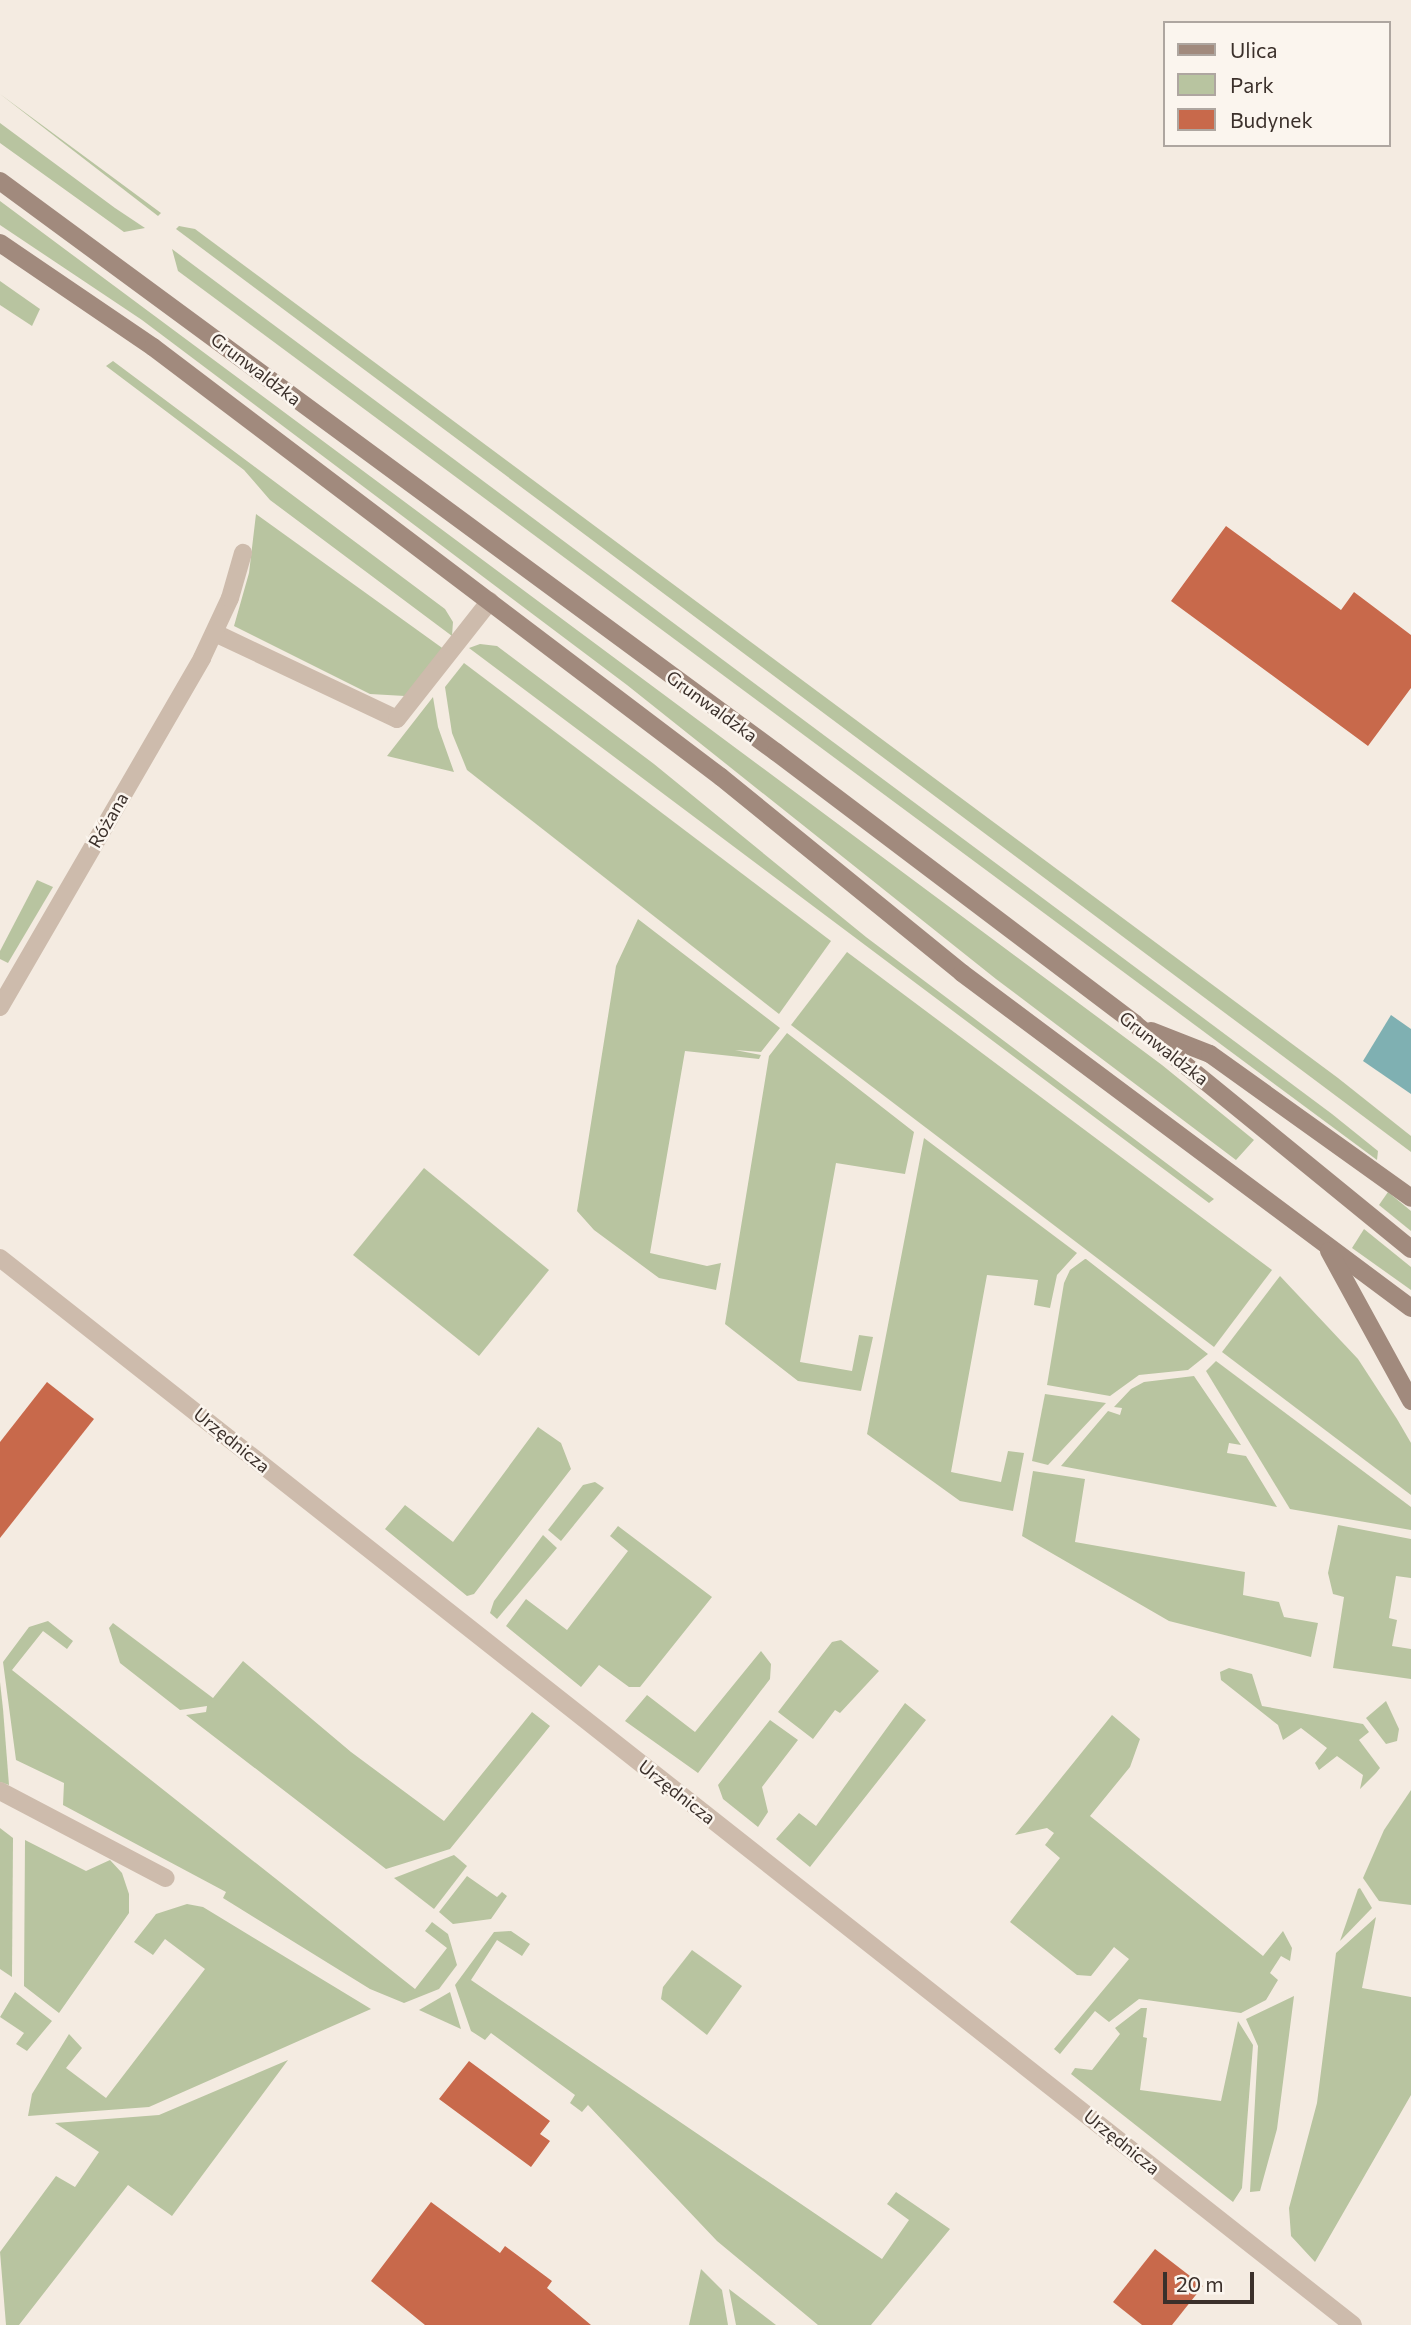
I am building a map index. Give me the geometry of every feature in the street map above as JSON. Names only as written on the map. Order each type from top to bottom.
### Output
[{"type":"main road","name":"Grunwaldzka","points":[[0,180],[1135,1024],[1411,1250]]},
{"type":"main road","points":[[0,243],[153,347],[490,601],[721,776],[962,973],[1327,1248],[1411,1308]]},
{"type":"main road","points":[[1135,1024],[1210,1054],[1411,1198]]},
{"type":"main road","points":[[1327,1248],[1411,1401]]},
{"type":"street","name":"Różana","points":[[0,1007],[215,633],[243,553]]},
{"type":"street","points":[[215,633],[397,719],[490,601]]},
{"type":"street","name":"Urzędnicza","points":[[0,1258],[1353,2325]]},
{"type":"street","points":[[0,1791],[166,1878]]},
{"type":"green space","points":[[0,94],[161,213],[158,216]]},
{"type":"green space","points":[[0,123],[145,228],[124,232],[0,143]]},
{"type":"green space","points":[[0,201],[1162,1065],[1254,1140],[1236,1160],[996,979],[627,685],[142,320],[0,225]]},
{"type":"green space","points":[[179,226],[195,229],[1338,1078],[1411,1136],[1411,1152],[176,229]]},
{"type":"green space","points":[[172,249],[1332,1114],[1378,1151],[1377,1160],[178,271]]},
{"type":"green space","points":[[0,281],[40,309],[32,326],[0,305]]},
{"type":"green space","points":[[113,361],[445,609],[453,622],[452,636],[270,500],[244,470],[106,366]]},
{"type":"green space","points":[[256,514],[445,650],[405,696],[370,694],[234,626],[249,573]]},
{"type":"green space","points":[[480,644],[497,646],[654,764],[866,937],[1214,1199],[1209,1203],[469,648]]},
{"type":"green space","points":[[464,663],[831,941],[779,1014],[467,770],[452,733],[445,687]]},
{"type":"green space","points":[[433,697],[438,727],[454,772],[387,756]]},
{"type":"green space","points":[[37,880],[53,887],[8,963],[0,959],[0,951]]},
{"type":"green space","points":[[638,919],[780,1028],[761,1052],[735,1050],[761,1055],[759,1059],[685,1051],[650,1253],[707,1266],[721,1263],[716,1290],[659,1278],[594,1230],[577,1211],[616,966]]},
{"type":"green space","points":[[847,952],[1272,1270],[1214,1347],[791,1025]]},
{"type":"green space","points":[[787,1033],[914,1132],[905,1174],[836,1163],[800,1362],[852,1371],[859,1335],[873,1337],[861,1391],[798,1381],[725,1324],[769,1056]]},
{"type":"green space","points":[[924,1138],[1077,1253],[1057,1275],[1050,1308],[1034,1305],[1038,1280],[987,1275],[951,1472],[1001,1482],[1008,1451],[1024,1453],[1013,1511],[960,1501],[867,1434]]},
{"type":"green space","points":[[424,1168],[549,1270],[479,1356],[353,1255]]},
{"type":"green space","points":[[1388,1192],[1411,1211],[1411,1231],[1379,1205]]},
{"type":"green space","points":[[1364,1229],[1411,1267],[1411,1290],[1352,1248]]},
{"type":"green space","points":[[1085,1259],[1208,1354],[1188,1370],[1139,1375],[1110,1396],[1047,1385],[1064,1283],[1070,1270]]},
{"type":"green space","points":[[1280,1276],[1358,1359],[1397,1419],[1411,1443],[1411,1495],[1222,1352]]},
{"type":"green space","points":[[1216,1361],[1411,1507],[1411,1530],[1290,1509],[1206,1371]]},
{"type":"green space","points":[[1194,1376],[1241,1445],[1229,1443],[1227,1453],[1246,1456],[1277,1507],[1061,1466],[1108,1411],[1120,1415],[1122,1408],[1114,1407],[1131,1389],[1144,1382]]},
{"type":"green space","points":[[1045,1394],[1106,1403],[1048,1465],[1032,1461]]},
{"type":"green space","points":[[538,1427],[561,1443],[571,1469],[474,1594],[467,1596],[385,1529],[405,1505],[453,1542]]},
{"type":"green space","points":[[1033,1471],[1085,1479],[1075,1542],[1245,1572],[1243,1595],[1279,1602],[1284,1617],[1318,1623],[1311,1657],[1169,1621],[1022,1536]]},
{"type":"green space","points":[[595,1482],[604,1488],[561,1541],[548,1530],[583,1485]]},
{"type":"green space","points":[[1338,1525],[1411,1539],[1411,1578],[1396,1576],[1389,1618],[1397,1620],[1392,1646],[1411,1649],[1411,1679],[1333,1668],[1344,1597],[1333,1594],[1328,1573]]},
{"type":"green space","points":[[618,1526],[712,1597],[640,1687],[629,1687],[599,1665],[581,1687],[506,1626],[526,1599],[567,1630],[628,1551],[610,1536]]},
{"type":"green space","points":[[543,1535],[557,1548],[497,1619],[490,1613],[494,1601]]},
{"type":"green space","points":[[48,1621],[73,1641],[67,1649],[43,1631],[12,1670],[415,1989],[447,1948],[425,1931],[432,1922],[448,1934],[457,1965],[439,1989],[404,2003],[370,1989],[223,1898],[226,1892],[63,1805],[64,1783],[16,1760],[3,1662],[29,1627]]},
{"type":"green space","points":[[113,1623],[213,1698],[243,1661],[351,1752],[444,1821],[532,1712],[550,1726],[450,1849],[386,1869],[186,1715],[206,1712],[207,1706],[180,1710],[120,1663],[109,1628]]},
{"type":"green space","points":[[841,1640],[879,1671],[840,1713],[835,1710],[813,1739],[778,1712],[832,1642]]},
{"type":"green space","points":[[761,1651],[771,1664],[770,1679],[698,1773],[625,1721],[647,1695],[695,1732]]},
{"type":"green space","points":[[1229,1668],[1252,1674],[1262,1706],[1363,1724],[1369,1732],[1359,1740],[1380,1768],[1360,1789],[1363,1775],[1337,1756],[1319,1770],[1315,1763],[1327,1748],[1301,1728],[1283,1740],[1278,1725],[1221,1680],[1220,1672]]},
{"type":"green space","points":[[0,1682],[3,1709],[9,1785],[0,1782]]},
{"type":"green space","points":[[1386,1701],[1399,1729],[1397,1741],[1386,1744],[1366,1718]]},
{"type":"green space","points":[[905,1703],[926,1720],[810,1867],[776,1839],[799,1813],[816,1826]]},
{"type":"green space","points":[[1112,1715],[1140,1739],[1130,1767],[1090,1816],[1263,1956],[1283,1931],[1292,1948],[1290,1961],[1281,1956],[1270,1973],[1278,1980],[1266,2000],[1241,2013],[1139,1999],[1109,2022],[1095,2011],[1060,2054],[1054,2049],[1129,1959],[1114,1947],[1091,1976],[1077,1975],[1010,1922],[1060,1858],[1045,1845],[1054,1833],[1047,1828],[1015,1835]]},
{"type":"green space","points":[[770,1720],[798,1740],[762,1787],[768,1812],[758,1827],[723,1799],[718,1785]]},
{"type":"green space","points":[[1411,1790],[1411,1905],[1379,1901],[1363,1878],[1384,1830]]},
{"type":"green space","points":[[0,1828],[13,1838],[12,1977],[0,1969]]},
{"type":"green space","points":[[25,1840],[86,1871],[110,1860],[122,1873],[129,1894],[129,1913],[59,2013],[24,1986]]},
{"type":"green space","points":[[454,1855],[467,1866],[434,1909],[394,1878]]},
{"type":"green space","points":[[467,1876],[497,1897],[502,1892],[507,1896],[491,1919],[453,1924],[439,1912]]},
{"type":"green space","points":[[1360,1888],[1372,1908],[1340,1941],[1358,1889]]},
{"type":"green space","points":[[187,1904],[203,1907],[371,2009],[149,2107],[28,2116],[32,2094],[69,2034],[82,2048],[66,2068],[106,2098],[205,1969],[165,1939],[153,1955],[134,1942],[156,1914]]},
{"type":"green space","points":[[1376,1917],[1362,1988],[1411,1997],[1411,2095],[1315,2262],[1291,2236],[1289,2208],[1317,2103],[1336,1953]]},
{"type":"green space","points":[[511,1931],[530,1944],[522,1956],[497,1940],[471,1980],[882,2259],[909,2220],[887,2204],[896,2192],[950,2229],[871,2325],[818,2325],[717,2241],[588,2105],[582,2112],[570,2103],[575,2095],[491,2033],[485,2040],[471,2031],[455,1985],[494,1932]]},
{"type":"green space","points":[[692,1950],[742,1986],[707,2035],[661,1999],[663,1987]]},
{"type":"green space","points":[[15,1992],[52,2021],[27,2051],[16,2044],[24,2033],[0,2017]]},
{"type":"green space","points":[[450,1992],[461,2029],[419,2010]]},
{"type":"green space","points":[[1294,1996],[1277,2129],[1260,2191],[1250,2192],[1258,2046],[1246,2019]]},
{"type":"green space","points":[[1141,2008],[1147,2008],[1143,2037],[1147,2038],[1140,2090],[1221,2101],[1238,2021],[1253,2045],[1242,2188],[1233,2202],[1071,2074],[1075,2068],[1092,2070],[1120,2034],[1115,2028]]},
{"type":"green space","points":[[288,2060],[172,2216],[128,2185],[19,2325],[6,2325],[0,2252],[56,2176],[75,2187],[99,2152],[55,2123],[159,2115]]},
{"type":"green space","points":[[701,2269],[722,2290],[728,2325],[689,2325]]},
{"type":"green space","points":[[729,2289],[776,2325],[736,2325]]},
{"type":"water","points":[[1391,1015],[1411,1029],[1411,1094],[1363,1061]]},
{"type":"building","points":[[1226,526],[1341,610],[1354,592],[1411,635],[1411,688],[1368,746],[1171,601]]},
{"type":"building","points":[[47,1382],[94,1419],[0,1538],[0,1442]]},
{"type":"building","points":[[469,2061],[550,2121],[540,2134],[550,2141],[531,2167],[439,2099]]},
{"type":"building","points":[[431,2202],[500,2253],[505,2246],[552,2281],[547,2288],[591,2325],[425,2325],[371,2281]]},
{"type":"building","points":[[1155,2249],[1203,2286],[1172,2325],[1142,2325],[1113,2302]]}]
